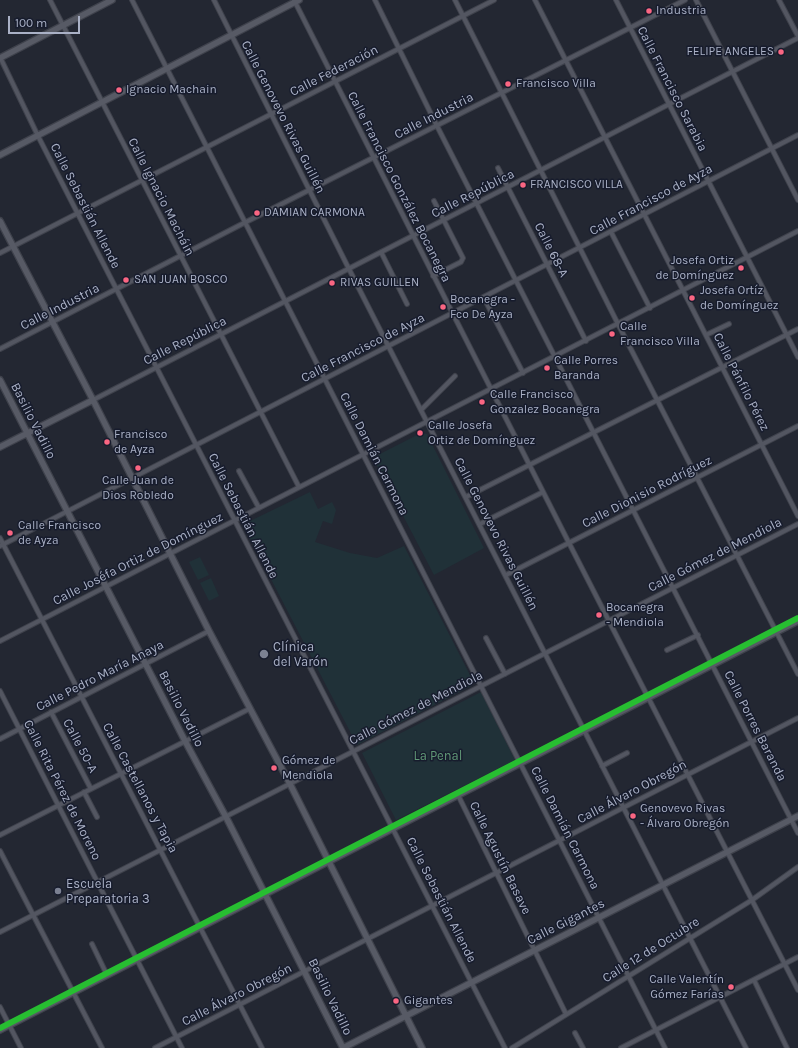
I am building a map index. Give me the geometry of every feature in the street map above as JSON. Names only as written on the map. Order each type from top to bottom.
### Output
[{"type":"street","name":"Calle Ignacio Macháin","points":[[50,0],[180,257],[299,487]]},
{"type":"street","points":[[0,58],[112,0]]},
{"type":"street","name":"Calle Damián Carmona","points":[[132,0],[284,302],[521,763],[559,841],[665,1048]]},
{"type":"street","name":"Calle Genovevo Rivas Guillén","points":[[214,0],[348,269],[480,524],[746,1048]]},
{"type":"street","name":"Calle Porres Baranda","points":[[375,0],[476,204],[798,832]]},
{"type":"street","points":[[455,0],[618,324],[798,674]]},
{"type":"street","name":"Calle Federación","points":[[0,253],[494,0]]},
{"type":"street","name":"Calle Pánfilo Pérez","points":[[535,0],[564,60],[798,516]]},
{"type":"street","name":"Calle Francisco Sarabia","points":[[616,0],[668,105],[798,357]]},
{"type":"street","name":"Calle Industria","points":[[0,349],[244,223],[374,159],[564,60],[685,0]]},
{"type":"street","points":[[696,0],[798,200]]},
{"type":"street","points":[[779,0],[798,37]]},
{"type":"street","points":[[0,155],[296,1]]},
{"type":"street","name":"Calle Francisco González Bocanegra","points":[[296,1],[334,82],[608,621],[798,990]]},
{"type":"street","name":"Calle República","points":[[93,400],[508,188],[798,37]]},
{"type":"street","name":"Calle Sebastián Allende","points":[[0,58],[77,214],[234,521],[394,828],[505,1048]]},
{"type":"street","name":"Calle Francisco de Ayza","points":[[2,545],[798,136]]},
{"type":"street","name":"Calle 68-A","points":[[498,168],[586,341]]},
{"type":"street","points":[[433,276],[461,262],[463,258],[434,201]]},
{"type":"street","points":[[0,221],[93,400],[209,631],[290,784],[422,1048]]},
{"type":"street","name":"Calle Joséfa Ortiz de Domínguez","points":[[0,641],[299,487],[364,456],[798,231]]},
{"type":"street","points":[[610,232],[650,308]]},
{"type":"street","points":[[381,252],[407,304]]},
{"type":"street","points":[[484,298],[522,373]]},
{"type":"street","points":[[706,335],[729,324]]},
{"type":"street","points":[[466,497],[798,329]]},
{"type":"street","points":[[421,410],[455,376]]},
{"type":"street","name":"Basilio Vadillo","points":[[0,380],[145,664],[226,817],[343,1048]]},
{"type":"street","points":[[0,447],[93,400]]},
{"type":"street","name":"Calle Dionisio Rodríguez","points":[[506,575],[798,426]]},
{"type":"street","points":[[239,471],[259,508]]},
{"type":"street","points":[[480,524],[543,492]]},
{"type":"street","name":"Calle Gómez de Mendiola","points":[[0,932],[798,524]]},
{"type":"street","name":"Calle Castellanos y Tapia","points":[[0,538],[2,545],[42,619],[262,1048]]},
{"type":"street","points":[[0,1030],[798,622]]},
{"type":"street","name":"Calle Pedro María Anaya","points":[[0,739],[209,631]]},
{"type":"street","points":[[667,650],[698,636]]},
{"type":"street","points":[[486,638],[505,674]]},
{"type":"street","name":"Calle Rita Pérez de Moreno","points":[[0,691],[57,806],[138,959],[182,1048]]},
{"type":"street","points":[[0,835],[249,708]]},
{"type":"street","name":"Calle 50-A","points":[[51,712],[91,789]]},
{"type":"street","name":"Calle Álvaro Obregón","points":[[155,1048],[798,718]]},
{"type":"street","points":[[602,766],[627,753]]},
{"type":"street","points":[[84,792],[97,817]]},
{"type":"street","name":"Calle Agustín Basave","points":[[458,795],[566,1014]]},
{"type":"street","name":"Calle Gigantes","points":[[343,1048],[798,816]]},
{"type":"street","points":[[0,851],[34,914],[102,1048]]},
{"type":"street","name":"Calle 12 de Octubre","points":[[512,1048],[752,900],[798,867]]},
{"type":"street","points":[[92,944],[107,975]]},
{"type":"street","points":[[621,1048],[798,957]]},
{"type":"street","points":[[754,980],[787,1048]]},
{"type":"street","points":[[0,1008],[21,1048]]},
{"type":"street","points":[[575,1033],[583,1048]]},
{"type":"green space","points":[[421,433],[427,434],[484,548],[434,575],[375,462],[376,456]]},
{"type":"green space","points":[[310,492],[318,509],[332,502],[336,510],[332,524],[323,521],[315,542],[350,553],[377,558],[404,546],[473,681],[471,686],[357,745],[245,529],[248,522]]},
{"type":"green space","points":[[200,557],[209,575],[198,580],[189,562]]},
{"type":"green space","points":[[211,578],[219,596],[209,601],[200,583]]},
{"type":"green space","name":"La Penal","points":[[481,692],[515,760],[396,820],[362,753]]},
{"type":"transit line","points":[[0,1028],[798,618]]},
{"type":"place","name":"Industria","points":[[649,11]]},
{"type":"place","name":"FELIPE ANGELES","points":[[781,52]]},
{"type":"place","name":"Francisco Villa","points":[[508,84]]},
{"type":"place","name":"Ignacio Machain","points":[[119,90]]},
{"type":"place","name":"FRANCISCO VILLA","points":[[523,185]]},
{"type":"place","name":"DAMIAN CARMONA","points":[[257,213]]},
{"type":"place","name":"Josefa Ortiz de Domínguez","points":[[741,268]]},
{"type":"place","name":"SAN JUAN BOSCO","points":[[126,280]]},
{"type":"place","name":"RIVAS GUILLEN","points":[[332,283]]},
{"type":"place","name":"Josefa Ortíz de Domínguez","points":[[692,298]]},
{"type":"place","name":"Bocanegra - Fco De Ayza","points":[[443,307]]},
{"type":"place","name":"Calle Francisco Villa","points":[[612,334]]},
{"type":"place","name":"Calle Porres Baranda","points":[[547,368]]},
{"type":"place","name":"Calle Francisco Gonzalez Bocanegra","points":[[482,402]]},
{"type":"place","name":"Calle Josefa Ortiz de Domínguez","points":[[420,433]]},
{"type":"place","name":"Francisco de Ayza","points":[[107,442]]},
{"type":"place","name":"Calle Juan de Dios Robledo","points":[[138,468]]},
{"type":"place","name":"Calle Francisco de Ayza","points":[[10,533]]},
{"type":"place","name":"Bocanegra - Mendiola","points":[[599,615]]},
{"type":"place","name":"Clínica del Varón","points":[[264,654]]},
{"type":"place","name":"Gómez de Mendiola","points":[[274,768]]},
{"type":"place","name":"Genovevo Rivas - Álvaro Obregón","points":[[633,816]]},
{"type":"place","name":"Escuela Preparatoria 3","points":[[58,891]]},
{"type":"place","name":"Calle Valentín Gómez Farías","points":[[731,987]]},
{"type":"place","name":"Gigantes","points":[[396,1001]]}]
